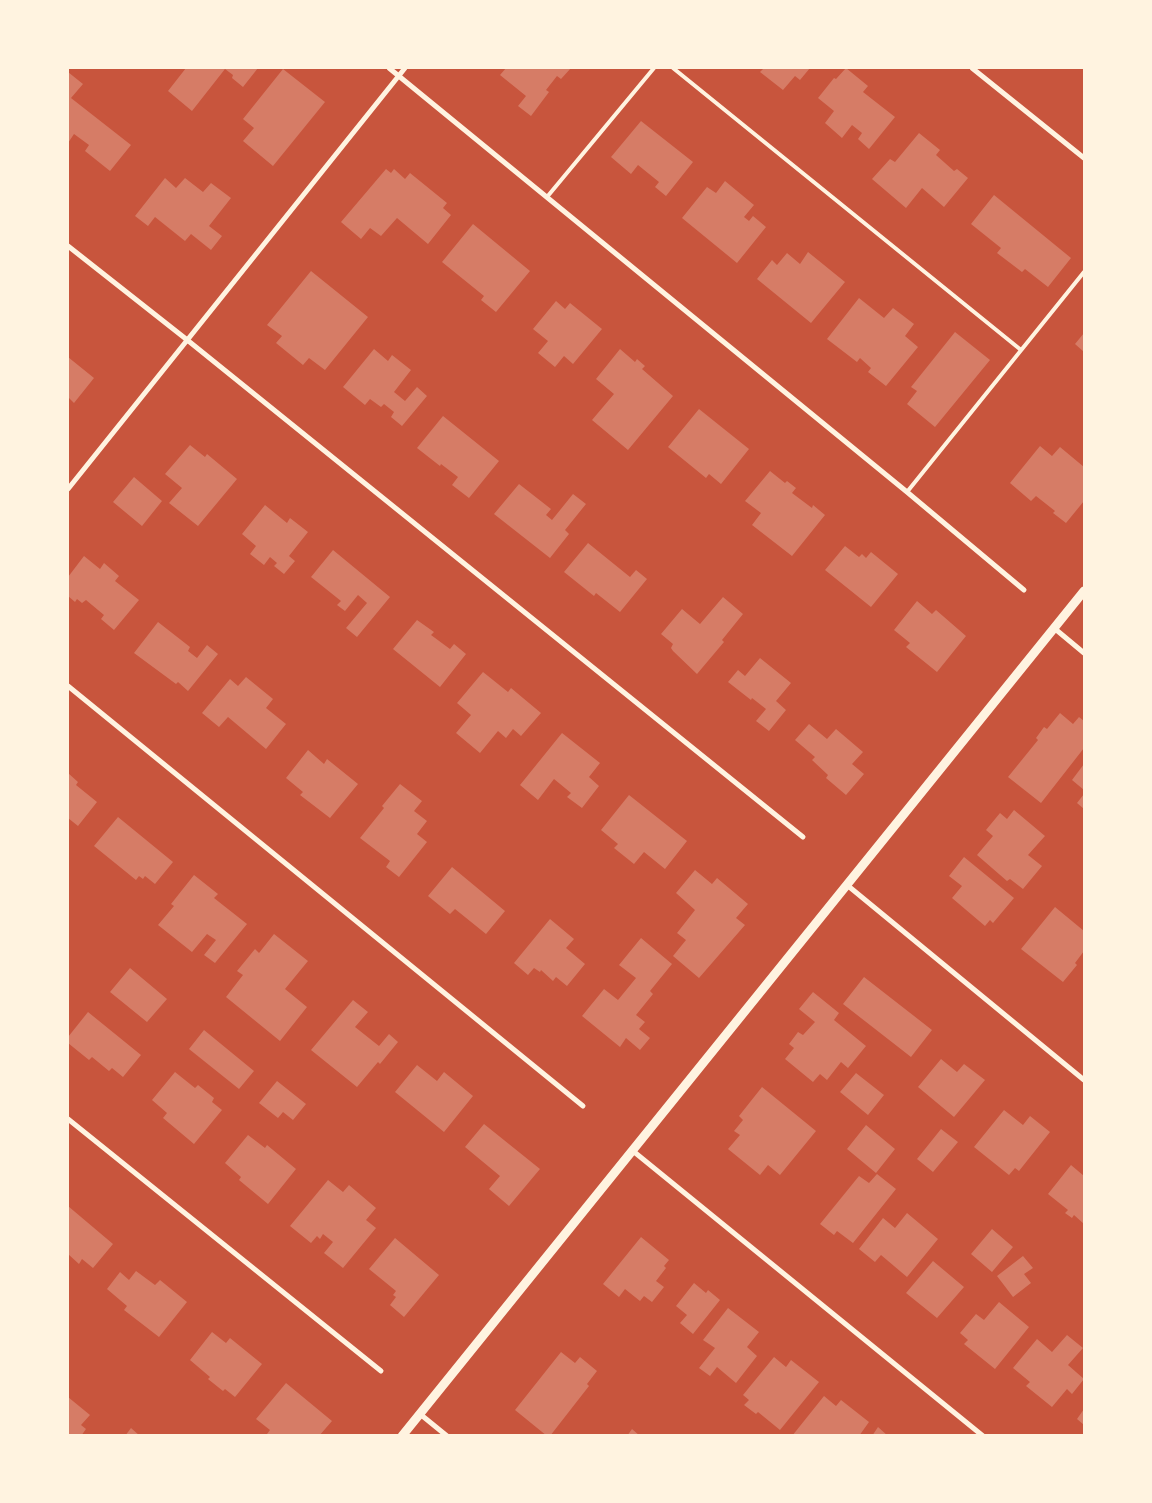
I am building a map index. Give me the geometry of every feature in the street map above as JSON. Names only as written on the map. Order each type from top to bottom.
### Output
[{"type":"street","points":[[389,68],[1024,590]]},
{"type":"street","points":[[68,489],[186,339],[406,68]]},
{"type":"street","points":[[972,68],[1084,158]]},
{"type":"street","points":[[68,246],[803,837]]},
{"type":"street","points":[[402,1436],[1084,591]]},
{"type":"street","points":[[1054,628],[1084,653]]},
{"type":"street","points":[[68,686],[583,1106]]},
{"type":"street","points":[[847,886],[1084,1080]]},
{"type":"street","points":[[68,1119],[381,1371]]},
{"type":"street","points":[[633,1151],[983,1436]]},
{"type":"street","points":[[420,1414],[447,1436]]},
{"type":"lane","points":[[548,197],[654,68]]},
{"type":"lane","points":[[673,68],[1021,350]]},
{"type":"lane","points":[[907,492],[1084,272]]},
{"type":"building","points":[[186,68],[258,68],[243,87],[225,69],[192,111],[168,91]]},
{"type":"building","points":[[506,68],[571,68],[561,79],[557,76],[546,90],[549,92],[531,116],[518,106],[526,96],[500,75]]},
{"type":"building","points":[[764,68],[810,68],[800,80],[795,76],[783,90],[760,72]]},
{"type":"building","points":[[846,68],[868,86],[863,92],[895,117],[869,149],[858,139],[862,133],[852,125],[842,138],[825,123],[834,111],[818,98],[834,78],[836,79]]},
{"type":"building","points":[[283,69],[325,102],[273,166],[243,141],[254,128],[243,119]]},
{"type":"building","points":[[68,72],[83,84],[71,98],[131,145],[110,171],[85,151],[89,145],[74,134],[68,143]]},
{"type":"building","points":[[641,121],[693,162],[666,196],[655,187],[659,182],[638,165],[631,174],[611,157]]},
{"type":"building","points":[[919,133],[940,150],[936,155],[954,171],[957,169],[968,178],[944,207],[922,188],[906,208],[872,179],[890,159],[895,162]]},
{"type":"building","points":[[386,169],[391,173],[394,169],[405,179],[410,173],[447,203],[443,208],[451,215],[428,244],[397,218],[381,236],[370,228],[361,239],[341,222]]},
{"type":"building","points":[[165,178],[176,188],[185,178],[203,192],[211,183],[231,198],[209,226],[222,236],[211,250],[191,234],[185,241],[155,217],[148,226],[135,216]]},
{"type":"building","points":[[725,181],[754,205],[744,217],[749,221],[753,216],[766,227],[737,263],[682,218],[707,187],[716,193]]},
{"type":"building","points":[[994,195],[1071,258],[1048,287],[1025,269],[1022,272],[997,253],[1001,248],[971,224]]},
{"type":"building","points":[[473,224],[530,271],[496,312],[481,300],[484,296],[442,262]]},
{"type":"building","points":[[808,252],[845,282],[811,323],[757,279],[772,260],[777,265],[787,253],[800,264]]},
{"type":"building","points":[[311,271],[368,317],[325,370],[309,358],[303,365],[276,343],[282,336],[267,325]]},
{"type":"building","points":[[859,298],[884,318],[893,308],[914,324],[905,336],[918,347],[886,386],[868,372],[871,368],[860,358],[857,362],[827,339]]},
{"type":"building","points":[[556,301],[565,309],[570,303],[602,329],[573,364],[564,356],[555,367],[538,353],[548,341],[533,329]]},
{"type":"building","points":[[955,332],[990,360],[935,427],[907,404],[917,391],[911,387]]},
{"type":"building","points":[[1084,333],[1084,352],[1075,344]]},
{"type":"building","points":[[374,349],[388,361],[392,355],[411,370],[394,392],[405,401],[417,387],[427,396],[402,426],[391,417],[394,412],[384,404],[381,407],[370,399],[365,405],[343,387]]},
{"type":"building","points":[[620,349],[635,362],[637,359],[645,366],[642,369],[673,396],[628,450],[592,420],[614,394],[596,379]]},
{"type":"building","points":[[68,357],[94,378],[74,403],[68,397]]},
{"type":"building","points":[[699,409],[749,449],[721,484],[709,474],[706,478],[668,447]]},
{"type":"building","points":[[443,416],[499,461],[469,498],[452,485],[458,477],[417,448]]},
{"type":"building","points":[[190,445],[205,457],[207,454],[237,479],[198,526],[169,503],[182,488],[165,474]]},
{"type":"building","points":[[1040,446],[1052,456],[1060,447],[1084,467],[1084,501],[1066,523],[1053,513],[1055,511],[1036,496],[1031,501],[1010,483]]},
{"type":"building","points":[[770,471],[785,483],[787,481],[796,488],[792,493],[812,508],[813,505],[825,515],[792,556],[752,525],[761,513],[745,501]]},
{"type":"building","points":[[134,477],[162,501],[142,526],[113,502]]},
{"type":"building","points":[[519,484],[551,509],[546,515],[552,520],[573,494],[586,504],[565,530],[569,534],[550,558],[494,514]]},
{"type":"building","points":[[265,505],[287,523],[290,518],[308,532],[289,556],[295,561],[284,574],[274,566],[277,563],[270,557],[264,565],[250,554],[256,546],[242,534]]},
{"type":"building","points":[[588,543],[630,577],[636,570],[647,579],[620,612],[596,593],[594,596],[564,572]]},
{"type":"building","points":[[845,546],[859,557],[862,554],[866,558],[871,552],[898,574],[871,607],[825,570]]},
{"type":"building","points":[[333,550],[390,597],[357,637],[346,628],[367,603],[358,595],[345,611],[337,605],[341,601],[311,577]]},
{"type":"building","points":[[84,556],[100,569],[104,563],[119,576],[115,581],[139,600],[114,630],[101,619],[104,615],[86,600],[82,603],[77,599],[75,602],[68,596],[68,577]]},
{"type":"building","points":[[723,597],[743,614],[722,640],[724,642],[697,674],[673,651],[671,648],[673,644],[661,634],[682,609],[700,624]]},
{"type":"building","points":[[917,601],[932,614],[936,610],[966,636],[937,672],[906,647],[910,643],[894,630]]},
{"type":"building","points":[[417,620],[434,632],[431,635],[450,649],[454,644],[466,654],[440,687],[393,649]]},
{"type":"building","points":[[158,622],[190,647],[188,651],[197,658],[207,645],[218,654],[188,691],[178,682],[176,684],[134,653]]},
{"type":"building","points":[[760,658],[791,683],[776,701],[786,710],[769,731],[756,721],[766,709],[728,682],[738,670],[745,676]]},
{"type":"building","points":[[483,672],[508,692],[511,688],[541,713],[521,736],[513,729],[506,738],[498,731],[480,753],[456,733],[471,715],[457,703]]},
{"type":"building","points":[[246,677],[273,699],[266,708],[286,724],[266,749],[228,717],[219,727],[202,713],[230,679],[238,686]]},
{"type":"building","points":[[1060,713],[1073,724],[1079,717],[1084,721],[1084,748],[1041,803],[1008,777],[1038,740],[1036,738],[1044,727],[1047,729]]},
{"type":"building","points":[[809,724],[827,739],[836,729],[863,752],[852,764],[864,774],[846,795],[826,778],[828,775],[812,760],[815,757],[795,740]]},
{"type":"building","points":[[562,733],[600,763],[589,777],[599,786],[582,808],[567,797],[571,793],[554,779],[538,800],[520,785]]},
{"type":"building","points":[[308,750],[324,764],[327,759],[358,784],[330,818],[300,795],[303,792],[286,778]]},
{"type":"building","points":[[1084,764],[1084,790],[1072,780]]},
{"type":"building","points":[[68,773],[78,782],[76,785],[97,802],[78,826],[68,818]]},
{"type":"building","points":[[400,784],[422,801],[414,811],[427,821],[417,834],[427,842],[399,877],[386,867],[390,861],[360,838]]},
{"type":"building","points":[[1084,794],[1084,809],[1077,803]]},
{"type":"building","points":[[629,795],[687,841],[665,869],[644,852],[634,864],[614,848],[618,844],[601,830]]},
{"type":"building","points":[[1014,810],[1045,836],[1028,855],[1042,866],[1023,889],[1010,879],[1007,881],[977,855],[993,836],[986,830],[1000,813],[1007,819]]},
{"type":"building","points":[[118,817],[173,862],[155,884],[145,876],[143,879],[139,876],[136,880],[94,846]]},
{"type":"building","points":[[964,857],[1014,898],[993,923],[990,920],[985,926],[952,898],[962,886],[949,876]]},
{"type":"building","points":[[452,867],[505,911],[486,934],[455,909],[450,914],[428,896]]},
{"type":"building","points":[[695,870],[712,884],[717,878],[748,904],[736,918],[745,925],[699,978],[673,956],[686,940],[677,933],[695,910],[676,893]]},
{"type":"building","points":[[194,875],[218,894],[214,898],[247,924],[215,963],[204,955],[216,940],[207,934],[192,952],[158,925],[174,906],[171,904]]},
{"type":"building","points":[[1055,907],[1084,931],[1084,951],[1075,963],[1077,965],[1063,982],[1021,949]]},
{"type":"building","points":[[550,919],[574,939],[566,948],[585,964],[567,986],[556,977],[553,981],[541,970],[540,972],[534,968],[528,975],[514,963]]},
{"type":"building","points":[[274,934],[308,961],[285,989],[307,1007],[280,1041],[226,997],[243,975],[237,971],[255,949],[259,953]]},
{"type":"building","points":[[641,938],[672,964],[650,991],[653,994],[636,1015],[645,1022],[639,1029],[650,1038],[640,1050],[626,1038],[620,1047],[582,1016],[604,989],[618,1000],[636,978],[619,965]]},
{"type":"building","points":[[130,968],[167,999],[147,1022],[110,992]]},
{"type":"building","points":[[864,977],[932,1030],[911,1057],[843,1004]]},
{"type":"building","points":[[813,992],[839,1013],[834,1020],[866,1046],[848,1068],[841,1062],[827,1080],[820,1074],[813,1082],[785,1059],[794,1048],[789,1044],[798,1032],[803,1035],[815,1022],[799,1009]]},
{"type":"building","points":[[353,1000],[368,1012],[355,1027],[379,1046],[389,1034],[398,1042],[380,1064],[378,1062],[357,1087],[311,1050]]},
{"type":"building","points":[[88,1012],[141,1055],[123,1077],[112,1068],[109,1071],[92,1057],[89,1060],[68,1043],[68,1037]]},
{"type":"building","points":[[204,1030],[254,1071],[239,1089],[189,1049]]},
{"type":"building","points":[[941,1059],[957,1072],[964,1064],[985,1080],[954,1117],[918,1087]]},
{"type":"building","points":[[417,1065],[437,1081],[444,1072],[473,1096],[444,1132],[395,1092]]},
{"type":"building","points":[[175,1072],[195,1088],[198,1085],[214,1098],[212,1102],[222,1110],[194,1144],[163,1118],[167,1113],[152,1100]]},
{"type":"building","points":[[856,1073],[884,1095],[868,1115],[840,1092]]},
{"type":"building","points":[[277,1081],[306,1104],[293,1120],[283,1112],[278,1118],[259,1103]]},
{"type":"building","points":[[762,1087],[816,1131],[780,1175],[768,1165],[760,1175],[728,1149],[740,1135],[734,1131],[743,1120],[739,1116]]},
{"type":"building","points":[[1004,1110],[1023,1125],[1030,1116],[1050,1132],[1019,1171],[1015,1168],[1009,1175],[974,1147]]},
{"type":"building","points":[[484,1124],[540,1169],[509,1206],[489,1189],[500,1176],[465,1147]]},
{"type":"building","points":[[866,1125],[895,1149],[876,1173],[847,1149]]},
{"type":"building","points":[[941,1129],[958,1142],[933,1172],[917,1159]]},
{"type":"building","points":[[248,1135],[265,1148],[267,1145],[296,1169],[268,1204],[239,1180],[241,1177],[225,1163]]},
{"type":"building","points":[[1071,1165],[1084,1176],[1084,1224],[1074,1215],[1072,1218],[1065,1213],[1068,1210],[1048,1194]]},
{"type":"building","points":[[877,1174],[896,1189],[853,1243],[837,1231],[834,1235],[820,1224],[859,1176],[869,1183]]},
{"type":"building","points":[[328,1180],[343,1192],[349,1185],[376,1208],[366,1220],[376,1228],[343,1268],[324,1253],[333,1242],[323,1234],[320,1239],[317,1236],[311,1243],[290,1226]]},
{"type":"building","points":[[68,1206],[113,1244],[93,1268],[82,1259],[79,1264],[68,1254]]},
{"type":"building","points":[[907,1213],[938,1239],[907,1277],[881,1255],[875,1262],[859,1249],[883,1218],[895,1228]]},
{"type":"building","points":[[992,1229],[1013,1247],[992,1272],[971,1254]]},
{"type":"building","points":[[641,1237],[669,1260],[664,1266],[666,1268],[656,1281],[664,1287],[652,1302],[644,1296],[640,1301],[625,1289],[619,1297],[603,1284]]},
{"type":"building","points":[[395,1238],[439,1275],[404,1317],[390,1305],[396,1297],[393,1295],[396,1291],[369,1269]]},
{"type":"building","points":[[1023,1256],[1033,1268],[1024,1274],[1031,1283],[1013,1297],[997,1276]]},
{"type":"building","points":[[933,1261],[964,1287],[937,1318],[906,1293]]},
{"type":"building","points":[[136,1271],[155,1285],[160,1280],[187,1302],[159,1337],[124,1310],[127,1306],[107,1289],[120,1272],[129,1280]]},
{"type":"building","points":[[694,1283],[706,1293],[708,1290],[720,1300],[693,1334],[680,1323],[687,1315],[676,1306]]},
{"type":"building","points":[[999,1302],[1029,1327],[995,1369],[964,1344],[968,1340],[960,1333],[976,1314],[984,1320]]},
{"type":"building","points":[[728,1308],[759,1332],[747,1347],[757,1356],[736,1383],[717,1367],[710,1376],[699,1368],[715,1348],[703,1340]]},
{"type":"building","points":[[212,1332],[226,1343],[230,1338],[262,1364],[235,1397],[225,1389],[223,1391],[208,1379],[210,1377],[190,1360]]},
{"type":"building","points":[[1067,1335],[1083,1348],[1068,1365],[1084,1379],[1072,1394],[1067,1389],[1052,1407],[1026,1386],[1030,1382],[1013,1368],[1037,1339],[1052,1352]]},
{"type":"building","points":[[561,1352],[575,1363],[580,1357],[597,1371],[587,1384],[589,1386],[550,1436],[547,1436],[515,1410]]},
{"type":"building","points":[[774,1357],[786,1367],[791,1360],[819,1382],[780,1430],[758,1412],[756,1414],[744,1405],[749,1400],[743,1395]]},
{"type":"building","points":[[286,1383],[332,1421],[319,1436],[269,1436],[267,1434],[270,1430],[256,1419]]},
{"type":"building","points":[[824,1396],[836,1406],[841,1400],[869,1422],[859,1436],[792,1436]]},
{"type":"building","points":[[68,1397],[90,1415],[81,1425],[86,1429],[81,1436],[68,1436]]},
{"type":"building","points":[[1084,1409],[1084,1425],[1077,1419]]},
{"type":"building","points":[[878,1427],[888,1436],[872,1436]]},
{"type":"building","points":[[131,1428],[140,1436],[125,1436]]},
{"type":"building","points":[[632,1429],[640,1436],[627,1436]]}]
